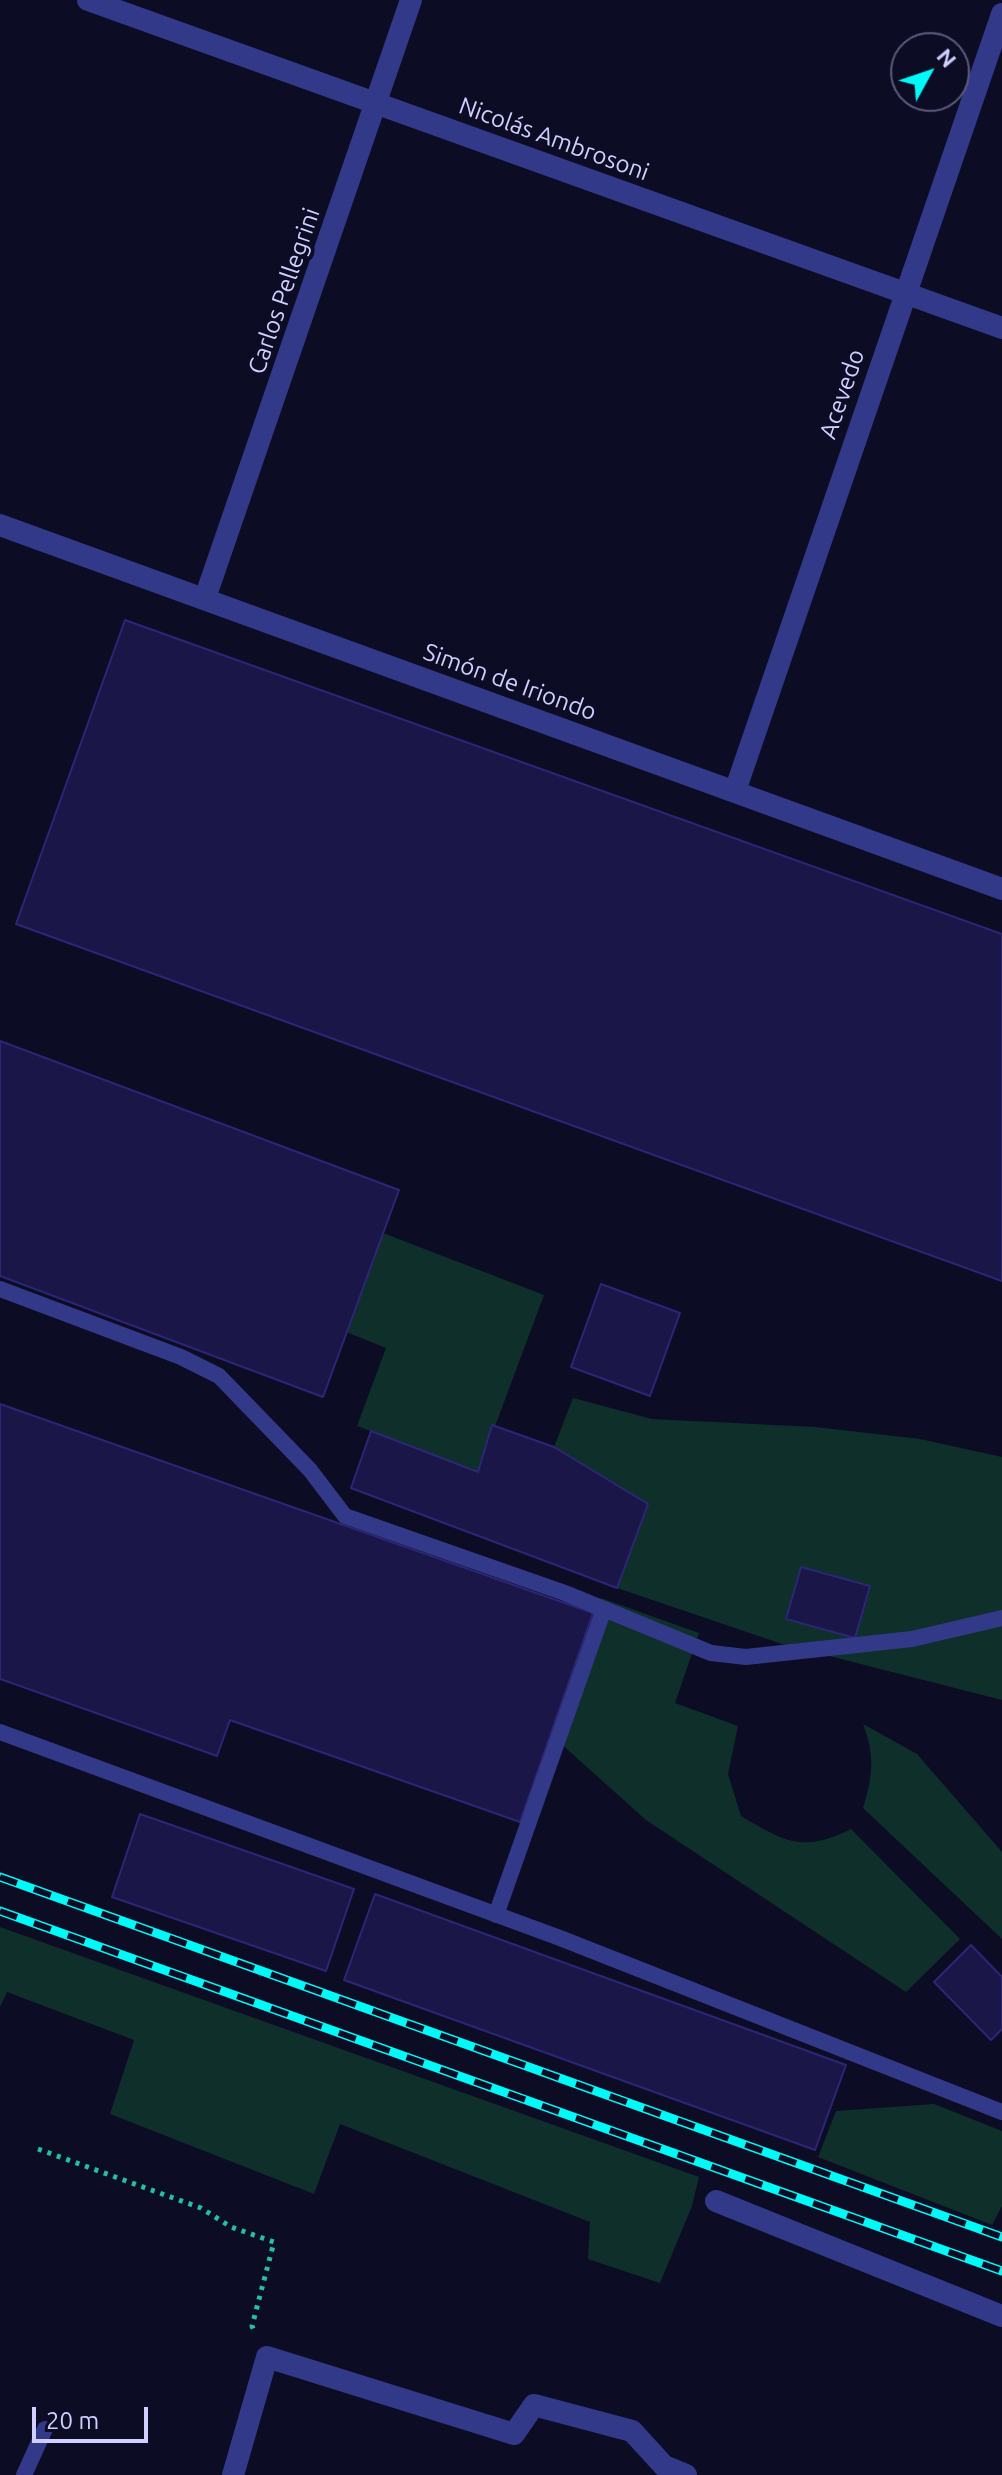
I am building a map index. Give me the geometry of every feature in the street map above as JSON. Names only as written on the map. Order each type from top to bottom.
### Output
[{"type":"street","name":"Nicolás Ambrosoni","points":[[88,0],[1002,328]]},
{"type":"street","name":"Carlos Pellegrini","points":[[205,598],[411,0]]},
{"type":"street","name":"Acevedo","points":[[735,791],[1002,14]]},
{"type":"street","name":"Simón de Iriondo","points":[[0,525],[1002,889]]},
{"type":"street","points":[[716,2201],[1002,2316]]},
{"type":"street","points":[[233,2475],[267,2357],[514,2434],[534,2405],[632,2431],[664,2466],[686,2475]]},
{"type":"lane","points":[[0,1289],[167,1351],[219,1376],[310,1470],[345,1516],[604,1609],[711,1653],[746,1657],[912,1639],[1002,1618]]},
{"type":"lane","points":[[496,1915],[604,1609]]},
{"type":"lane","points":[[0,1732],[496,1915],[1002,2112]]},
{"type":"lane","points":[[24,2475],[45,2429]]},
{"type":"path","points":[[38,2149],[201,2208],[231,2227],[274,2242],[252,2326],[267,2357]]},
{"type":"green space","points":[[383,1233],[544,1295],[478,1472],[357,1426],[386,1348],[346,1332]]},
{"type":"green space","points":[[573,1398],[652,1419],[815,1427],[920,1439],[1002,1457],[1002,1700],[782,1644],[617,1588],[648,1504],[554,1447]]},
{"type":"green space","points":[[601,1598],[699,1633],[675,1703],[738,1726],[728,1774],[741,1816],[782,1838],[794,1841],[820,1841],[851,1829],[960,1939],[906,1992],[646,1820],[550,1734]]},
{"type":"green space","points":[[863,1724],[917,1754],[1002,1852],[1002,1939],[863,1808],[871,1766]]},
{"type":"green space","points":[[0,1927],[699,2177],[692,2206],[660,2283],[588,2259],[590,2222],[340,2124],[314,2194],[110,2114],[134,2040],[7,1992],[0,2007]]},
{"type":"green space","points":[[934,2104],[1002,2131],[1002,2206],[992,2225],[818,2157],[836,2111]]},
{"type":"building","points":[[125,620],[1002,934],[1002,1281],[16,924]]},
{"type":"building","points":[[0,1041],[399,1190],[323,1397],[0,1276]]},
{"type":"building","points":[[601,1284],[680,1313],[650,1396],[571,1367]]},
{"type":"building","points":[[0,1404],[593,1613],[520,1822],[230,1720],[217,1756],[0,1679]]},
{"type":"building","points":[[492,1425],[554,1447],[648,1504],[617,1588],[351,1488],[371,1431],[478,1472]]},
{"type":"building","points":[[801,1567],[870,1586],[855,1638],[786,1619]]},
{"type":"building","points":[[140,1814],[354,1889],[326,1971],[112,1897]]},
{"type":"building","points":[[375,1894],[846,2065],[815,2150],[344,1980]]},
{"type":"building","points":[[971,1945],[1002,1977],[1002,2029],[991,2040],[934,1982]]},
{"type":"railway","points":[[0,1877],[1002,2237]]},
{"type":"railway","points":[[0,1911],[1002,2271]]}]
